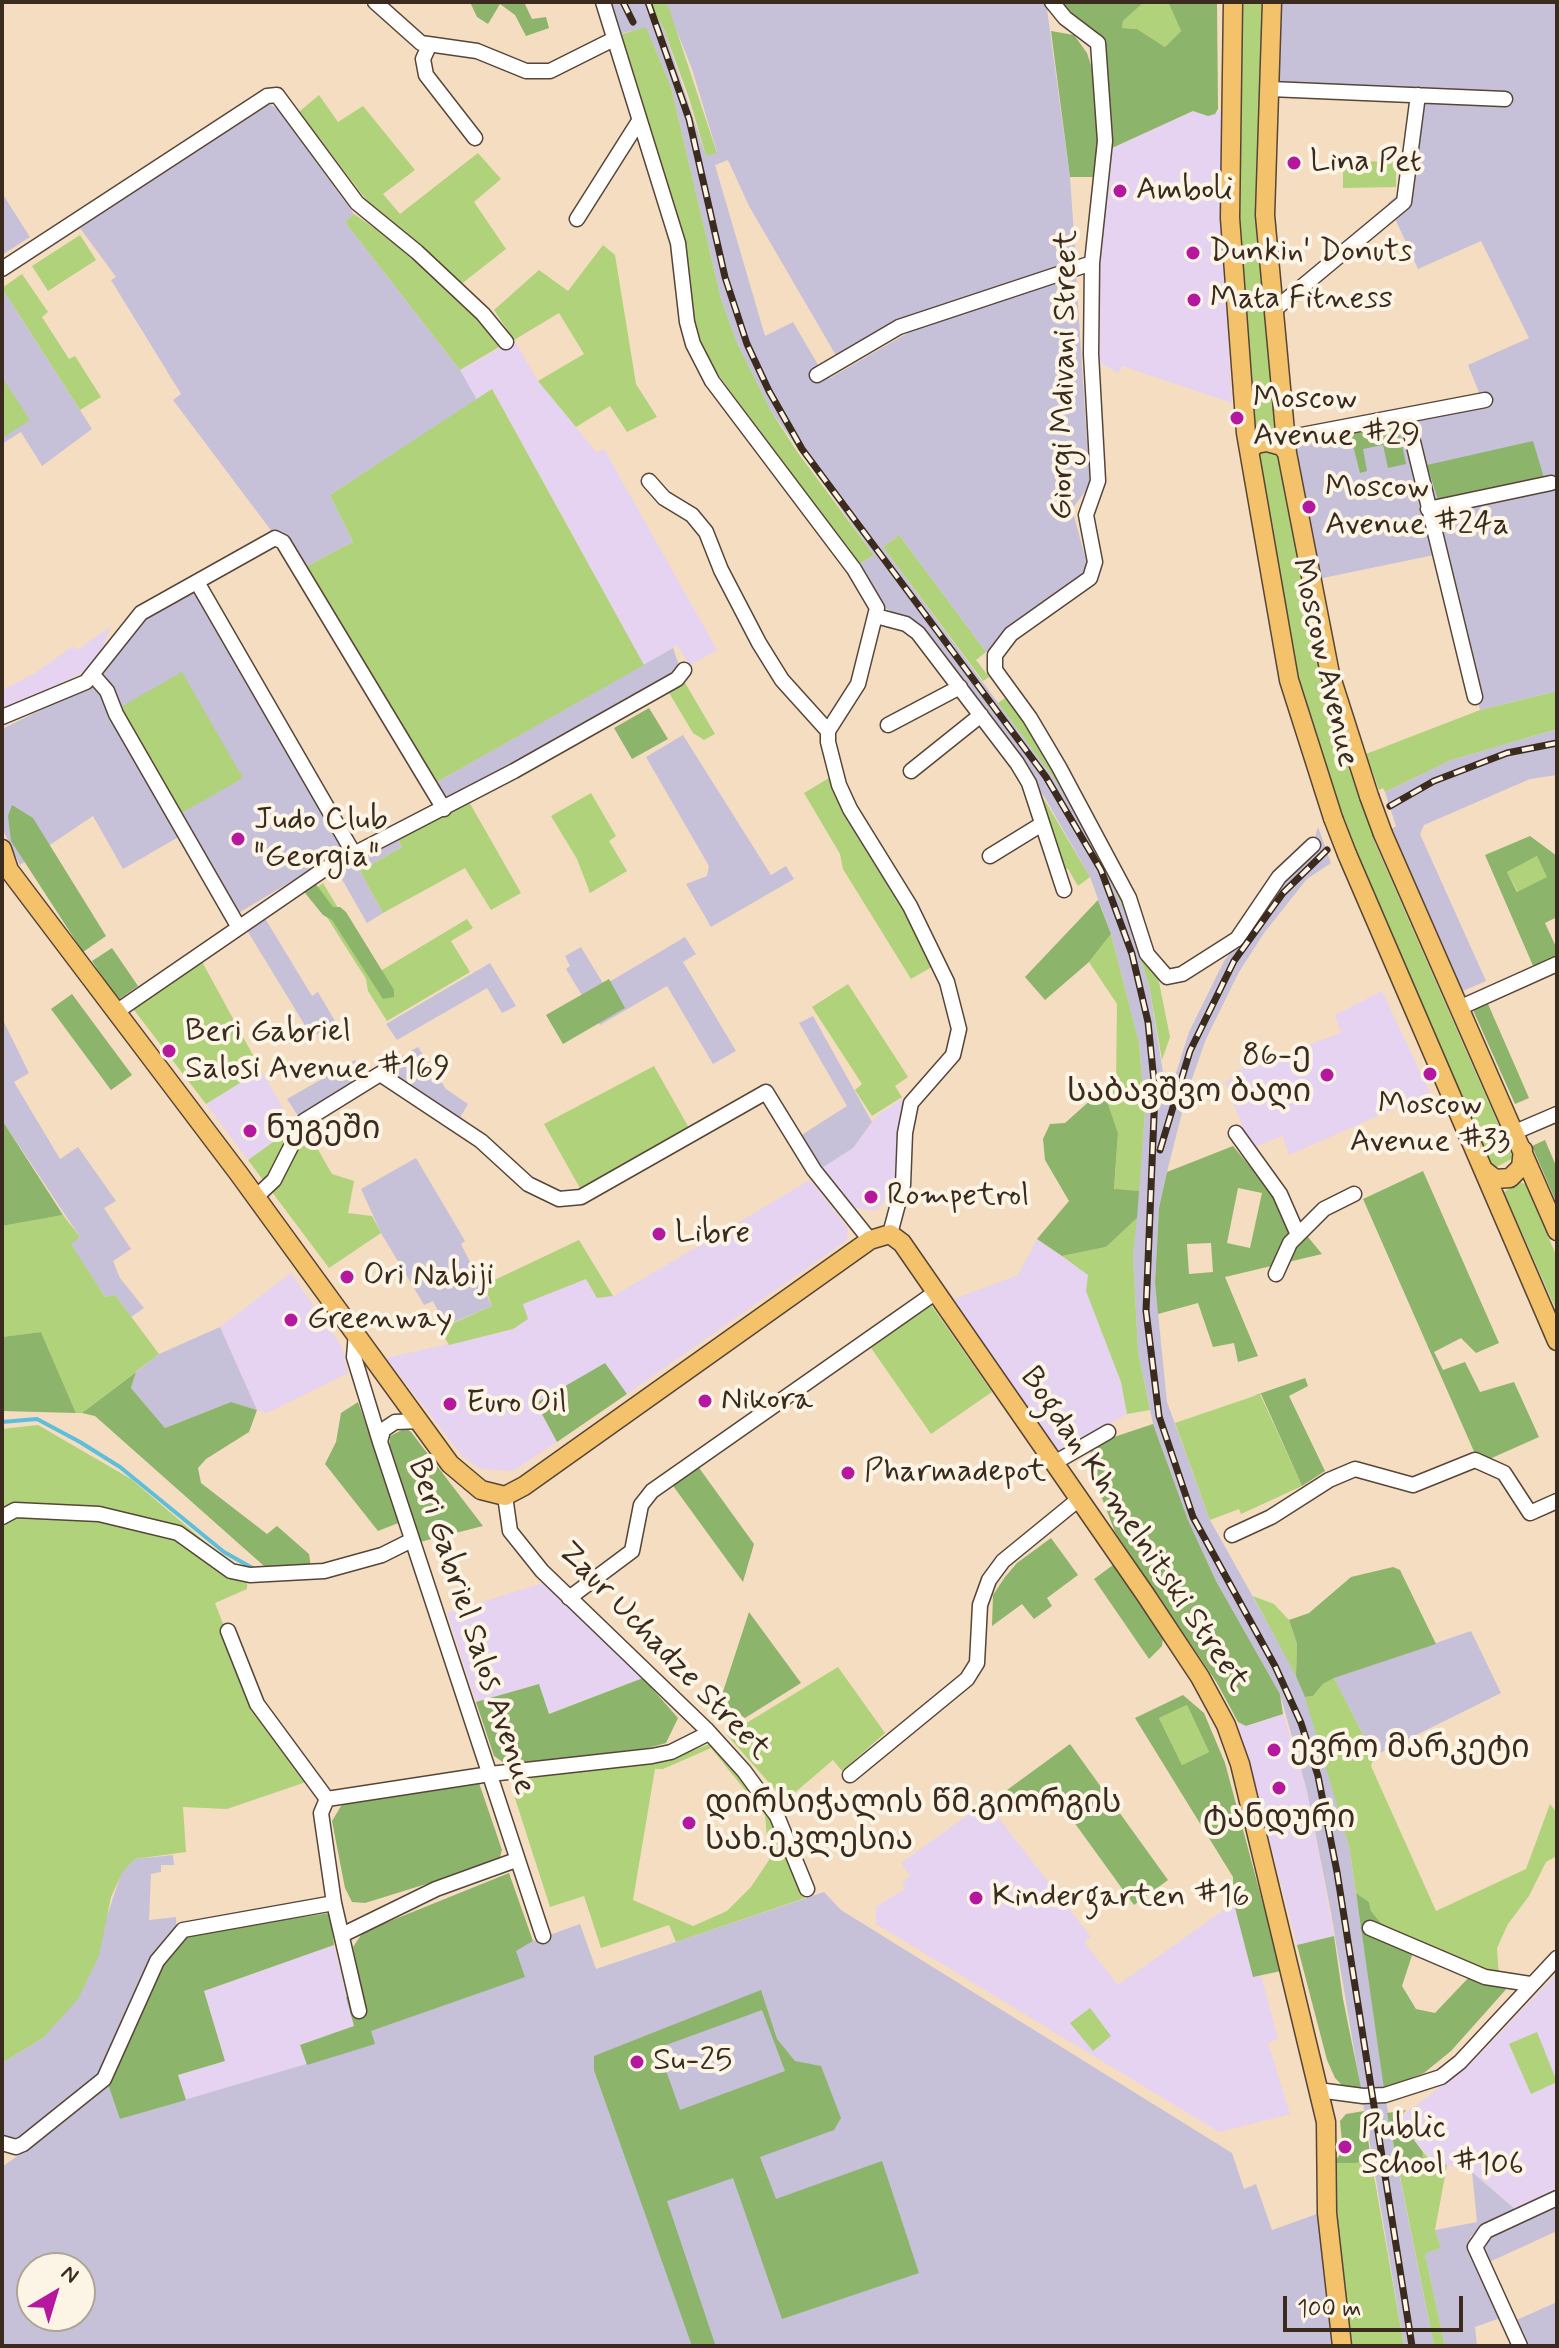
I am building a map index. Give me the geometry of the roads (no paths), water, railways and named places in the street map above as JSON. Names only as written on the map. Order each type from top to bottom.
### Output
[{"type":"main road","name":"Moscow Avenue","points":[[1233,2],[1230,218],[1249,451],[1289,680],[1347,854],[1557,1341]]},
{"type":"main road","name":"Moscow Avenue","points":[[1272,2],[1265,215],[1286,445],[1330,674],[1383,834],[1557,1231]]},
{"type":"main road","points":[[1249,451],[1256,444],[1267,442],[1286,445]]},
{"type":"main road","points":[[2,849],[9,870],[256,1197],[450,1464],[481,1490],[505,1496],[580,1447],[870,1240],[890,1234]]},
{"type":"main road","points":[[1485,1171],[1495,1179],[1510,1178],[1521,1167],[1519,1141]]},
{"type":"main road","name":"Bogdan Khmelnitski Street","points":[[890,1234],[902,1243],[1079,1499],[1200,1677],[1226,1725],[1240,1764],[1326,2122],[1327,2213],[1342,2346]]},
{"type":"street","points":[[375,2],[414,40],[429,46],[477,51],[509,67],[536,72],[550,71],[614,39]]},
{"type":"street","points":[[603,2],[678,243],[687,322],[703,366],[874,599],[876,616],[858,684],[828,731]]},
{"type":"street","name":"Giorgi Mdivani Street","points":[[1052,2],[1065,18],[1098,43],[1105,141],[1092,263],[1091,354],[1098,481],[1086,515],[1095,562],[1090,578],[1011,634],[993,662],[1038,730],[1122,885],[1147,954],[1158,969],[1174,978],[1237,939],[1279,877],[1313,845]]},
{"type":"street","points":[[429,46],[423,59],[426,75],[475,138]]},
{"type":"street","points":[[1270,89],[1505,99]]},
{"type":"street","points":[[2,269],[267,96],[277,95],[357,203],[417,252],[483,314],[506,342]]},
{"type":"street","points":[[1274,310],[1404,202],[1418,95]]},
{"type":"street","points":[[577,219],[639,121]]},
{"type":"street","points":[[817,375],[899,327],[1092,263]]},
{"type":"street","points":[[1286,445],[1485,400]]},
{"type":"street","points":[[1407,417],[1475,697]]},
{"type":"street","points":[[649,481],[664,498],[692,515],[706,532],[721,570],[759,643],[782,680],[828,731],[839,785],[867,840],[910,906],[947,982],[958,1017],[958,1044],[953,1055],[911,1103],[905,1133],[903,1185],[890,1234]]},
{"type":"street","points":[[1428,509],[1551,483]]},
{"type":"street","points":[[2,717],[75,688],[93,675],[141,613],[275,538],[283,542],[444,809]]},
{"type":"street","points":[[197,582],[354,854]]},
{"type":"street","points":[[876,616],[906,624],[918,633],[1029,783],[1064,890]]},
{"type":"street","points":[[116,1012],[238,926],[354,854],[444,809],[668,684],[684,670]]},
{"type":"street","points":[[93,675],[107,691],[116,714],[238,926]]},
{"type":"street","points":[[888,725],[960,687]]},
{"type":"street","points":[[911,771],[981,715]]},
{"type":"street","points":[[990,856],[1042,824]]},
{"type":"street","points":[[1459,1008],[1557,964]]},
{"type":"street","points":[[256,1197],[274,1180],[304,1121],[380,1074],[481,1141],[528,1184],[559,1199],[581,1197],[766,1092],[814,1170],[870,1240]]},
{"type":"street","points":[[1519,1141],[1557,1114]]},
{"type":"street","points":[[1236,1133],[1280,1194],[1298,1235]]},
{"type":"street","points":[[1276,1274],[1278,1263],[1298,1235],[1324,1209],[1354,1194]]},
{"type":"street","points":[[569,1598],[632,1551],[641,1505],[652,1491],[936,1292]]},
{"type":"street","name":"Beri Gabriel Salos Avenue","points":[[356,1333],[354,1357],[380,1442],[543,1936]]},
{"type":"street","points":[[380,1442],[383,1430],[395,1422],[420,1421]]},
{"type":"street","points":[[1054,1463],[1108,1432]]},
{"type":"street","points":[[1232,1535],[1271,1517],[1329,1480],[1355,1469],[1413,1485],[1475,1460],[1504,1473],[1530,1513],[1557,1501]]},
{"type":"street","name":"Zaur Uchadze Street","points":[[505,1496],[510,1531],[569,1598],[709,1733],[777,1816],[807,1889]]},
{"type":"street","points":[[850,1775],[967,1679],[980,1648],[980,1605],[989,1580],[1003,1561],[1079,1499]]},
{"type":"street","points":[[2,1517],[15,1510],[99,1514],[178,1533],[231,1571],[250,1575],[324,1571],[382,1555],[412,1540]]},
{"type":"street","points":[[228,1631],[257,1704],[327,1799]]},
{"type":"street","points":[[327,1799],[490,1774],[652,1756],[671,1752],[709,1733]]},
{"type":"street","points":[[327,1799],[321,1813],[334,1903],[359,2011]]},
{"type":"street","points":[[342,1935],[436,1889],[516,1860]]},
{"type":"street","points":[[2,2143],[16,2147],[23,2144],[104,2079],[157,1961],[183,1930],[334,1903]]},
{"type":"street","points":[[1370,1928],[1485,1977],[1530,1984]]},
{"type":"street","points":[[1318,2090],[1363,2096],[1385,2095],[1441,2077],[1460,2062],[1557,1958]]},
{"type":"street","points":[[1520,2346],[1475,2247],[1486,2231],[1557,2198]]},
{"type":"waterway","points":[[2,1422],[37,1419],[80,1442],[120,1467],[224,1552],[256,1570]]},
{"type":"railway","points":[[623,2],[633,22]]},
{"type":"railway","points":[[648,2],[689,119],[725,277],[747,344],[769,391],[802,449],[1046,777],[1101,870],[1132,954],[1148,1022],[1155,1091],[1146,1311],[1159,1416],[1193,1517],[1275,1666],[1301,1723],[1318,1776],[1337,1872],[1412,2346]]},
{"type":"railway","points":[[1390,806],[1434,781],[1507,753],[1557,743]]},
{"type":"railway","points":[[1160,1150],[1190,1051],[1234,961],[1283,893],[1327,850]]},
{"type":"place","name":"Lina Pet","points":[[1294,163]]},
{"type":"place","name":"Amboli","points":[[1120,191]]},
{"type":"place","name":"Dunkin' Donuts","points":[[1193,253]]},
{"type":"place","name":"Mata Fitness","points":[[1194,300]]},
{"type":"place","name":"Moscow Avenue #29","points":[[1237,418]]},
{"type":"place","name":"Moscow Avenue #24a","points":[[1309,507]]},
{"type":"place","name":"Judo Club \"Georgia\"","points":[[238,839]]},
{"type":"place","name":"Beri Gabriel Salosi Avenue #169","points":[[169,1051]]},
{"type":"place","name":"Moscow Avenue #33","points":[[1430,1074]]},
{"type":"place","name":"86-ე საბავშვო ბაღი","points":[[1327,1075]]},
{"type":"place","name":"ნუგეში","points":[[250,1131]]},
{"type":"place","name":"Rompetrol","points":[[871,1197]]},
{"type":"place","name":"Libre","points":[[659,1234]]},
{"type":"place","name":"Ori Nabiji","points":[[347,1277]]},
{"type":"place","name":"Greenway","points":[[291,1320]]},
{"type":"place","name":"Nikora","points":[[705,1401]]},
{"type":"place","name":"Euro Oil","points":[[450,1404]]},
{"type":"place","name":"Pharmadepot","points":[[848,1473]]},
{"type":"place","name":"ევრო მარკეტი","points":[[1274,1750]]},
{"type":"place","name":"ტანდური","points":[[1279,1788]]},
{"type":"place","name":"დირსიჭალის წმ.გიორგის სახ.ეკლესია","points":[[689,1823]]},
{"type":"place","name":"Kindergarten #16","points":[[976,1898]]},
{"type":"place","name":"Su-25","points":[[637,2062]]},
{"type":"place","name":"Public School #106","points":[[1345,2147]]}]
